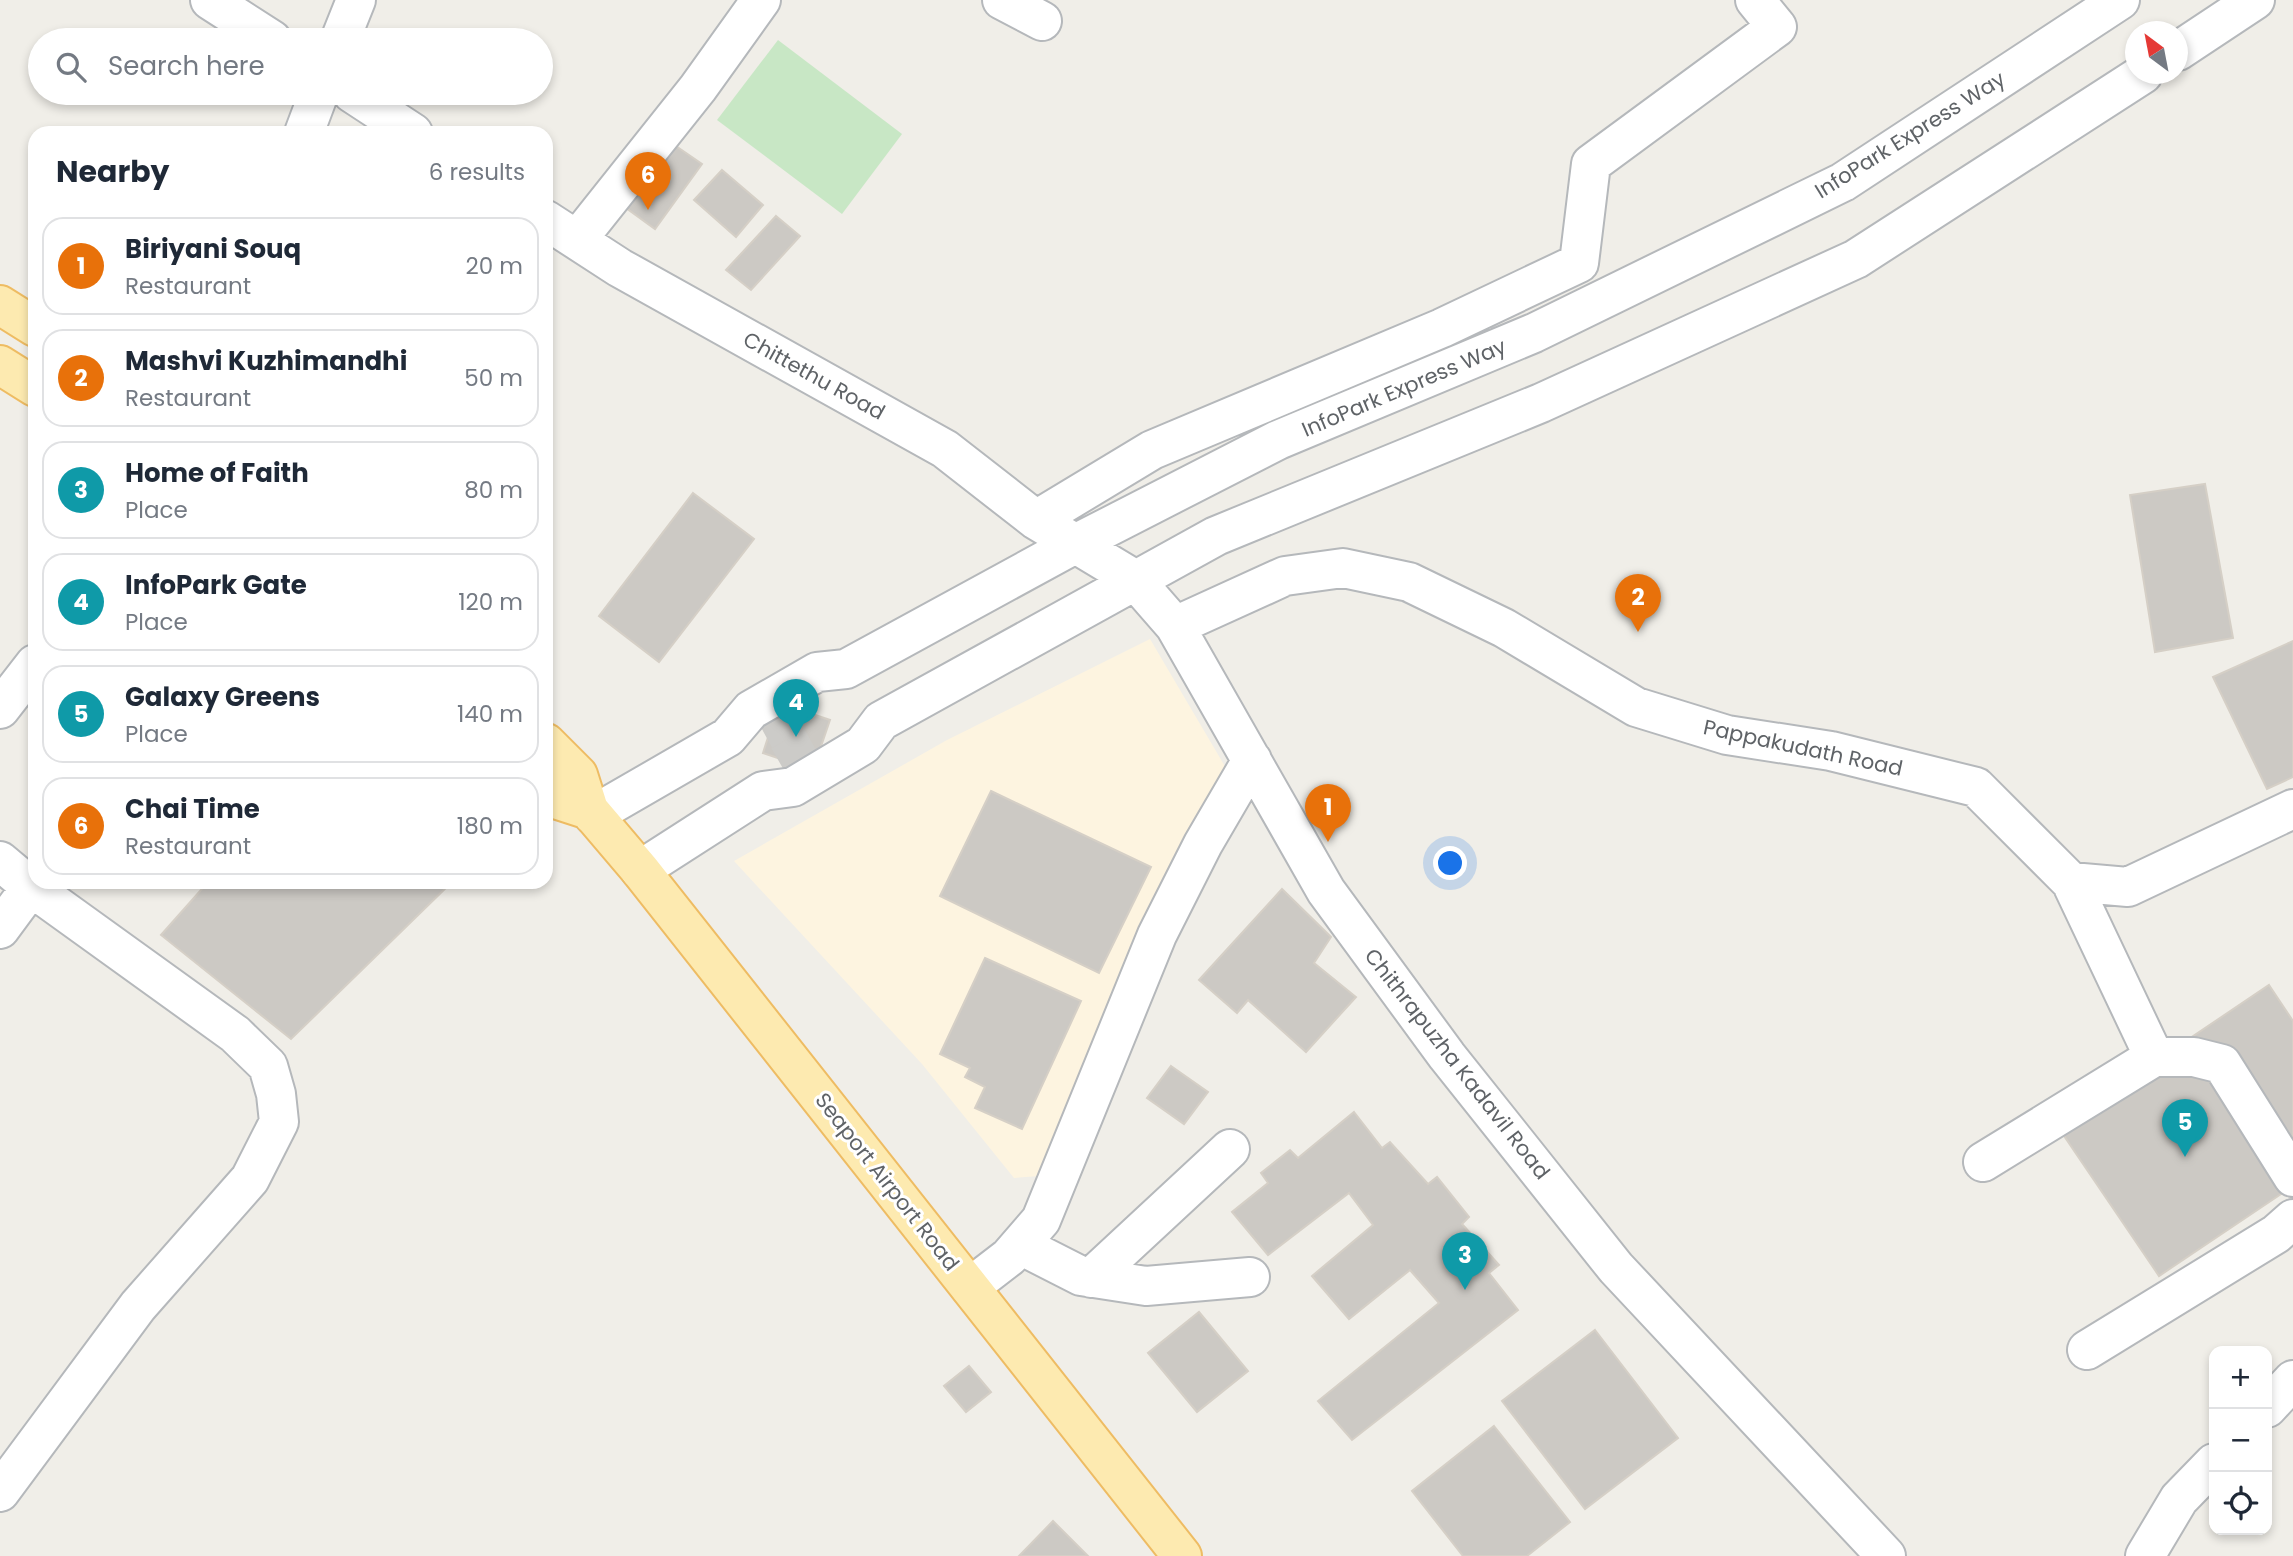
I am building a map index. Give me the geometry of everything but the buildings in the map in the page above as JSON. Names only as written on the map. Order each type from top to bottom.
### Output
[{"type":"main road","points":[[0,305],[28,323]]},
{"type":"main road","points":[[0,365],[28,383]]},
{"type":"main road","points":[[553,750],[578,775],[591,813]]},
{"type":"main road","points":[[553,797],[591,813]]},
{"type":"main road","name":"Seaport Airport Road","points":[[591,813],[640,870],[1182,1556]]},
{"type":"street","points":[[210,0],[253,28]]},
{"type":"street","points":[[345,28],[356,0]]},
{"type":"street","points":[[561,230],[698,88],[761,0]]},
{"type":"street","points":[[1002,0],[1042,20]]},
{"type":"street","points":[[1036,520],[1152,450],[1443,328],[1579,263],[1591,164],[1776,27],[1755,0]]},
{"type":"street","name":"InfoPark Express Way","points":[[591,813],[684,762],[746,734],[751,710],[817,672],[846,669],[1075,544],[1278,440],[1534,333],[1843,182],[2120,0]]},
{"type":"street","points":[[2188,44],[2255,0]]},
{"type":"street","points":[[640,870],[705,829],[772,778],[793,787],[863,745],[881,722],[1134,579],[1216,536],[1541,403],[1856,259],[2127,84]]},
{"type":"street","points":[[307,126],[314,105]]},
{"type":"street","points":[[371,105],[403,126]]},
{"type":"street","name":"Chittethu Road","points":[[561,230],[620,268],[945,449],[1036,520],[1075,544]]},
{"type":"street","name":"Chithrapuzha Kadavil Road","points":[[1075,544],[1134,579],[1175,626],[1326,891],[1464,1077],[1616,1268],[1886,1556]]},
{"type":"street","name":"Pappakudath Road","points":[[1175,626],[1285,576],[1343,568],[1409,582],[1504,628],[1636,707],[1727,735],[1831,751],[1976,787],[2071,882],[2154,1057]]},
{"type":"street","points":[[805,708],[830,694],[846,669]]},
{"type":"street","points":[[0,709],[28,673]]},
{"type":"street","points":[[823,741],[851,725],[881,722]]},
{"type":"street","points":[[971,1287],[1020,1245],[1041,1220],[1157,935],[1212,828],[1252,760]]},
{"type":"street","points":[[2071,882],[2128,887],[2293,809]]},
{"type":"street","points":[[0,861],[28,884]]},
{"type":"street","points":[[0,929],[30,889]]},
{"type":"street","points":[[0,1492],[138,1306],[250,1180],[279,1122],[276,1094],[268,1066],[235,1034],[35,889]]},
{"type":"street","points":[[1983,1162],[2154,1057],[2194,1057],[2222,1064],[2293,1177]]},
{"type":"street","points":[[1091,1278],[1230,1149]]},
{"type":"street","points":[[2087,1350],[2276,1234],[2293,1219]]},
{"type":"street","points":[[1020,1245],[1091,1278],[1146,1286],[1250,1277]]},
{"type":"street","points":[[2272,1403],[2293,1380]]},
{"type":"street","points":[[2146,1556],[2179,1499],[2209,1468]]},
{"type":"shaded area","points":[[1150,639],[1233,780],[1052,1175],[1014,1178],[922,1064],[734,861],[947,740]]},
{"type":"green space","points":[[778,40],[902,134],[842,214],[717,120]]},
{"type":"tunnel","points":[[763,731],[805,708]]},
{"type":"tunnel","points":[[781,765],[823,741]]},
{"type":"place","name":"Chai Time","points":[[648,210]]},
{"type":"place","name":"Mashvi Kuzhimandhi","points":[[1638,632]]},
{"type":"place","name":"InfoPark Gate","points":[[796,737]]},
{"type":"place","name":"Biriyani Souq","points":[[1328,842]]},
{"type":"place","name":"Galaxy Greens","points":[[2185,1157]]},
{"type":"place","name":"Home of Faith","points":[[1465,1290]]}]
